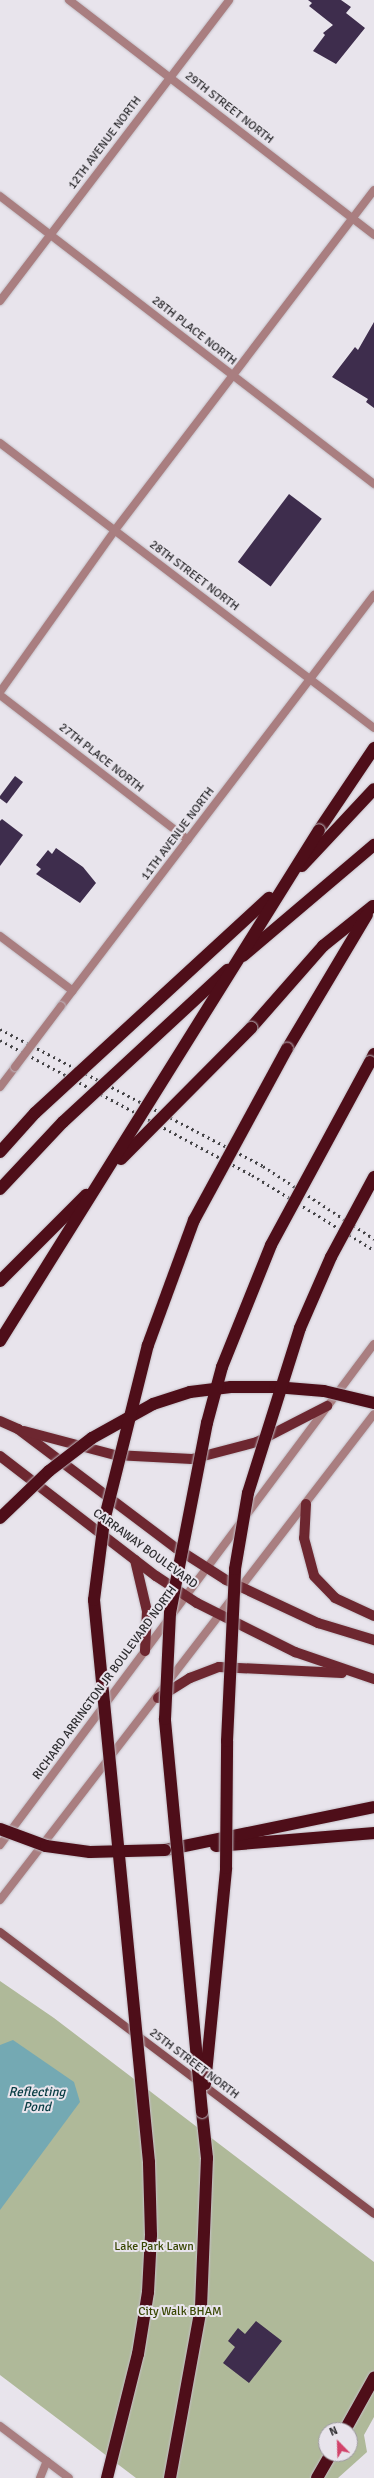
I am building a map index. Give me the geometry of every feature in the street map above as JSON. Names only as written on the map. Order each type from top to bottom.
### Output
[{"type":"highway","points":[[0,1341],[259,922],[374,748]]},
{"type":"highway","points":[[0,1152],[35,1113],[246,921],[338,830],[374,789]]},
{"type":"highway","points":[[0,1189],[164,1026],[374,845]]},
{"type":"highway","points":[[0,1281],[251,1028],[323,946],[373,905]]},
{"type":"highway","points":[[107,2478],[138,2354],[148,2292],[151,2235],[148,2162],[94,1600],[104,1521],[148,1345],[194,1220],[287,1049],[373,905]]},
{"type":"highway","points":[[170,2478],[201,2307],[207,2158],[165,1719],[170,1613],[207,1423],[222,1367],[271,1245],[372,1058]]},
{"type":"highway","points":[[202,2112],[226,1868],[227,1741],[235,1569],[248,1493],[300,1328],[331,1257],[374,1177]]},
{"type":"highway","points":[[0,1518],[49,1471],[92,1438],[153,1404],[190,1392],[230,1387],[275,1387],[324,1391],[374,1403]]},
{"type":"highway","points":[[165,1850],[374,1807]]},
{"type":"highway","points":[[0,1829],[46,1846],[90,1852],[165,1850],[374,1833]]},
{"type":"highway","points":[[349,2422],[374,2378]]},
{"type":"highway","points":[[351,2419],[374,2386]]},
{"type":"highway","points":[[317,2478],[326,2462]]},
{"type":"main road","points":[[18,1429],[115,1455],[192,1459],[257,1442],[327,1406]]},
{"type":"main road","name":"CARRAWAY BOULEVARD","points":[[0,1421],[18,1429],[205,1568],[241,1589],[318,1622],[374,1640]]},
{"type":"main road","name":"CARRAWAY BOULEVARD","points":[[0,1456],[135,1560],[220,1616],[295,1652],[374,1679]]},
{"type":"main road","points":[[306,1504],[306,1550],[314,1576],[334,1598],[374,1616]]},
{"type":"main road","points":[[135,1560],[147,1611],[144,1651]]},
{"type":"main road","points":[[158,1698],[190,1678],[219,1667],[359,1674]]},
{"type":"main road","name":"25TH STREET NORTH","points":[[0,1932],[374,2214]]},
{"type":"street","name":"29TH STREET NORTH","points":[[69,0],[374,235]]},
{"type":"street","name":"12TH AVENUE NORTH","points":[[0,301],[229,0]]},
{"type":"street","points":[[0,693],[115,530],[374,190]]},
{"type":"street","name":"28TH PLACE NORTH","points":[[0,196],[374,484]]},
{"type":"street","name":"28TH STREET NORTH","points":[[0,443],[374,728]]},
{"type":"street","name":"11TH AVENUE NORTH","points":[[0,1087],[374,595]]},
{"type":"street","name":"27TH PLACE NORTH","points":[[0,693],[188,840]]},
{"type":"street","points":[[0,936],[73,990]]},
{"type":"street","name":"RICHARD ARRINGTON JR BOULEVARD NORTH","points":[[0,1845],[185,1594],[374,1344]]},
{"type":"street","points":[[0,1900],[158,1698],[374,1414]]},
{"type":"street","points":[[0,2426],[69,2478]]},
{"type":"street","points":[[40,2478],[47,2461]]},
{"type":"green space","name":"City Walk BHAM","points":[[0,1981],[54,2018],[374,2262],[374,2417],[364,2435],[367,2452],[358,2460],[358,2422],[318,2422],[318,2462],[356,2462],[338,2478],[136,2478],[0,2375]]},
{"type":"water","name":"Reflecting Pond","points":[[13,2040],[74,2082],[80,2102],[0,2210],[0,2045]]},
{"type":"building","points":[[308,0],[341,0],[351,7],[346,13],[365,28],[336,64],[313,51],[325,35],[323,33],[333,25],[309,6],[312,3]]},
{"type":"building","points":[[374,322],[374,408],[366,402],[368,399],[332,377],[355,347],[358,350]]},
{"type":"building","points":[[289,494],[322,519],[271,587],[238,562]]},
{"type":"building","points":[[15,776],[23,782],[7,804],[0,799],[0,796]]},
{"type":"building","points":[[2,819],[23,835],[0,866],[0,821]]},
{"type":"building","points":[[56,848],[83,867],[96,883],[80,903],[36,874],[41,869],[36,865],[48,850],[52,854]]},
{"type":"building","points":[[256,2321],[282,2341],[249,2383],[223,2363],[235,2347],[228,2341],[238,2328],[245,2334]]},
{"type":"railway","points":[[0,1029],[263,1166],[374,1239]]},
{"type":"railway","points":[[0,1040],[252,1175],[374,1250]]},
{"type":"park label","name":"Lake Park Lawn","points":[[154,2247]]}]
